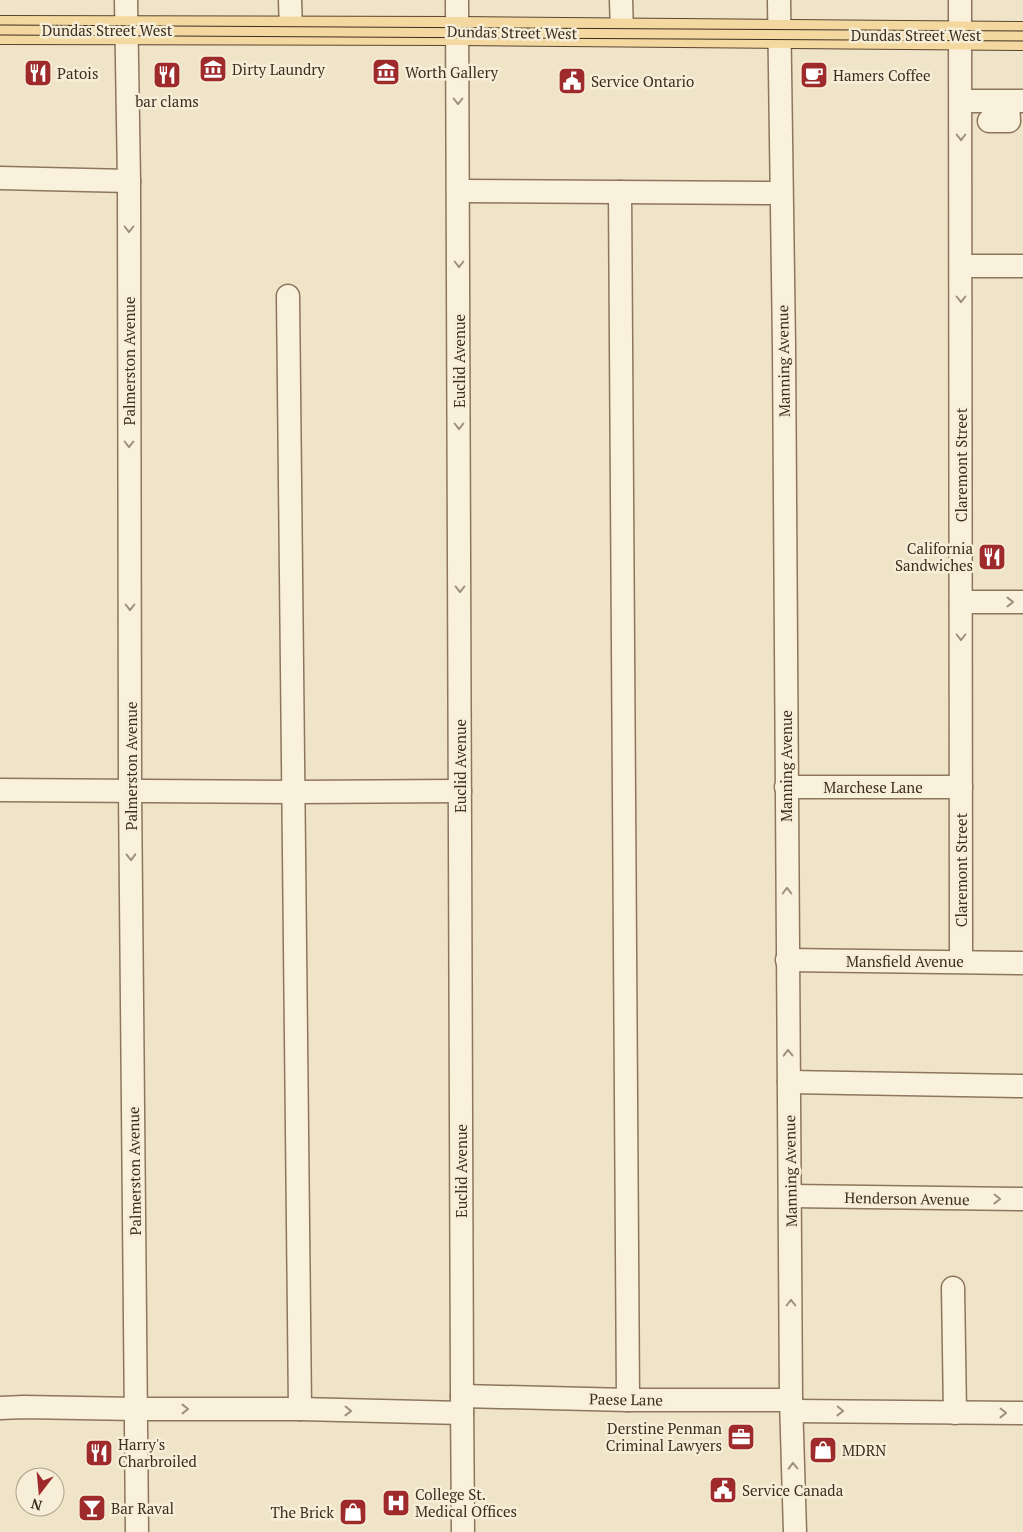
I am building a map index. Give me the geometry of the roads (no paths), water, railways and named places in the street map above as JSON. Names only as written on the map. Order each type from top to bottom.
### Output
[{"type":"main road","name":"Dundas Street West","points":[[0,30],[457,31],[1023,36]]},
{"type":"street","name":"Palmerston Avenue","points":[[126,0],[129,181],[130,790],[137,1532]]},
{"type":"street","points":[[290,0],[291,31]]},
{"type":"street","name":"Euclid Avenue","points":[[457,0],[463,1532]]},
{"type":"street","points":[[621,0],[622,33]]},
{"type":"street","name":"Manning Avenue","points":[[778,0],[784,346],[787,960],[794,1532]]},
{"type":"street","name":"Claremont Street","points":[[960,0],[961,961]]},
{"type":"street","points":[[961,101],[1015,102],[1009,121],[989,121]]},
{"type":"street","points":[[0,178],[129,181]]},
{"type":"street","points":[[459,192],[781,193]]},
{"type":"street","points":[[620,192],[628,1400]]},
{"type":"street","points":[[961,266],[1023,266]]},
{"type":"street","points":[[288,296],[300,1410]]},
{"type":"street","points":[[961,602],[1023,602]]},
{"type":"street","name":"Marchese Lane","points":[[786,787],[961,787]]},
{"type":"street","points":[[0,790],[460,791]]},
{"type":"street","name":"Mansfield Avenue","points":[[787,960],[1023,963]]},
{"type":"street","points":[[789,1082],[1023,1086]]},
{"type":"street","name":"Henderson Avenue","points":[[791,1196],[1023,1199]]},
{"type":"street","points":[[953,1288],[955,1413]]},
{"type":"street","name":"Paese Lane","points":[[0,1408],[300,1410],[628,1400],[1023,1414]]},
{"type":"tram line","points":[[0,25],[1023,31]]},
{"type":"tram line","points":[[0,35],[1023,41]]},
{"type":"place","name":"Dirty Laundry","points":[[213,69]]},
{"type":"place","name":"Worth Gallery","points":[[386,72]]},
{"type":"place","name":"Patois","points":[[38,73]]},
{"type":"place","name":"bar clams","points":[[167,75]]},
{"type":"place","name":"Hamers Coffee","points":[[814,75]]},
{"type":"place","name":"Service Ontario","points":[[572,81]]},
{"type":"place","name":"California Sandwiches","points":[[992,557]]},
{"type":"place","name":"Derstine Penman Criminal Lawyers","points":[[741,1437]]},
{"type":"place","name":"MDRN","points":[[823,1450]]},
{"type":"place","name":"Harry's Charbroiled","points":[[99,1453]]},
{"type":"place","name":"Service Canada","points":[[723,1490]]},
{"type":"place","name":"College St. Medical Offices","points":[[396,1503]]},
{"type":"place","name":"Bar Raval","points":[[92,1508]]},
{"type":"place","name":"The Brick","points":[[353,1512]]}]
